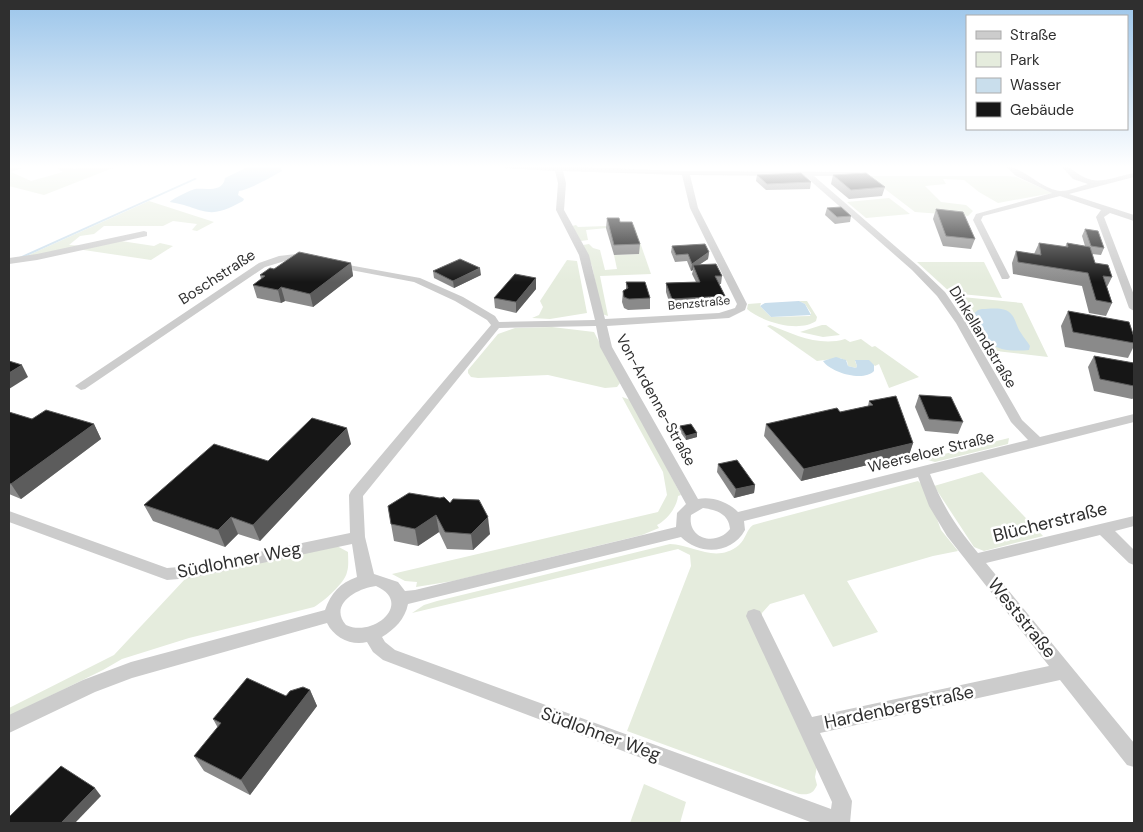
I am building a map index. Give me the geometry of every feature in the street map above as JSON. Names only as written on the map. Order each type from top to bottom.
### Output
[{"type":"street","name":"Von-Ardenne-Straße","points":[[560,205],[560,210],[587,264],[606,347],[694,505]]},
{"type":"street","name":"Benzstraße","points":[[599,322],[720,316],[737,313],[741,309],[740,300],[693,205]]},
{"type":"street","name":"Dinkellandstraße","points":[[843,205],[920,272],[941,294],[954,311],[1018,422],[1037,442]]},
{"type":"street","points":[[1005,277],[980,227],[978,216],[1013,205]]},
{"type":"street","points":[[1095,205],[1134,218]]},
{"type":"street","points":[[1110,210],[1104,212],[1100,217],[1134,306]]},
{"type":"street","points":[[9,261],[37,257],[144,234]]},
{"type":"street","name":"Boschstraße","points":[[81,386],[262,265],[278,258],[300,257],[417,280],[459,299],[491,318],[496,325]]},
{"type":"street","points":[[364,581],[366,574],[358,537],[356,495],[496,325],[599,322]]},
{"type":"street","name":"Weerseloer Straße","points":[[735,518],[1134,418]]},
{"type":"street","name":"Weststraße","points":[[922,471],[936,506],[952,532],[1134,758]]},
{"type":"street","points":[[713,504],[722,506],[735,518],[738,530],[730,541],[723,544],[705,544],[689,537],[684,531],[681,519],[684,513],[694,505],[713,504]]},
{"type":"street","name":"Südlohner Weg","points":[[9,516],[166,574],[190,572],[358,537]]},
{"type":"street","name":"Blücherstraße","points":[[975,560],[1134,520]]},
{"type":"street","points":[[1102,528],[1134,559]]},
{"type":"street","points":[[400,598],[416,597],[684,531]]},
{"type":"street","points":[[377,580],[388,583],[396,589],[400,598],[400,609],[394,619],[385,628],[372,634],[361,636],[347,633],[335,624],[332,615],[333,606],[338,598],[349,588],[364,581],[377,580]]},
{"type":"street","points":[[9,724],[81,690],[131,670],[332,615]]},
{"type":"street","points":[[754,616],[807,727]]},
{"type":"street","name":"Südlohner Weg","points":[[372,634],[379,647],[389,655],[839,823]]},
{"type":"street","name":"Hardenbergstraße","points":[[839,823],[842,801],[807,727],[1064,671]]},
{"type":"green space","points":[[140,205],[161,205],[214,222],[197,231],[192,230],[197,224],[173,221],[163,226],[104,226],[94,234],[80,236],[69,245],[87,246],[20,259]]},
{"type":"green space","points":[[850,205],[898,205],[910,214],[866,218]]},
{"type":"green space","points":[[906,205],[965,205],[973,211],[968,216],[915,212]]},
{"type":"green space","points":[[576,225],[578,227],[634,225],[651,274],[600,276],[608,316],[602,314],[592,266],[583,245],[589,244],[593,248],[600,250],[605,270],[617,269],[614,255],[639,254],[607,228],[586,230],[588,240],[581,241],[572,226]]},
{"type":"green space","points":[[121,241],[154,246],[160,243],[173,246],[151,260],[77,249]]},
{"type":"green space","points":[[567,260],[577,261],[587,313],[550,319],[532,318],[539,315],[543,307],[540,301]]},
{"type":"green space","points":[[917,262],[984,262],[1002,298],[951,293]]},
{"type":"green space","points":[[952,296],[1022,303],[1048,357],[987,350],[967,316]]},
{"type":"green space","points":[[799,301],[807,301],[817,317],[816,321],[800,326],[791,326],[771,322],[747,309],[748,304],[761,303],[760,306],[771,317],[810,316],[811,313],[805,304]]},
{"type":"green space","points":[[770,325],[816,340],[835,341],[845,339],[850,342],[861,339],[872,347],[875,346],[919,377],[889,388],[879,364],[875,366],[855,361],[856,368],[848,366],[847,361],[840,358],[817,361],[767,326]]},
{"type":"green space","points":[[826,325],[840,335],[823,337],[800,332]]},
{"type":"green space","points":[[552,327],[594,332],[620,383],[617,387],[605,388],[548,375],[478,378],[471,377],[468,373],[468,370],[498,334],[515,328]]},
{"type":"green space","points":[[622,397],[631,400],[681,495],[678,496],[671,513],[657,525],[659,528],[642,535],[453,581],[416,587],[417,582],[405,581],[392,574],[658,512],[667,495],[663,472]]},
{"type":"green space","points":[[1009,438],[1008,444],[935,462],[924,459]]},
{"type":"green space","points":[[982,472],[1043,536],[984,551],[974,547],[934,486]]},
{"type":"green space","points":[[918,481],[926,488],[941,530],[958,551],[933,556],[847,581],[878,632],[833,647],[804,594],[770,604],[762,613],[762,618],[817,766],[815,777],[817,785],[808,794],[799,794],[627,731],[691,566],[690,555],[678,549],[412,613],[424,605],[437,601],[670,544],[705,552],[722,553],[739,545],[753,525]]},
{"type":"green space","points":[[337,546],[348,552],[348,567],[345,576],[333,592],[314,607],[189,638],[122,659],[9,716],[9,708],[114,655],[186,578]]},
{"type":"green space","points":[[644,784],[686,802],[680,823],[630,823]]},
{"type":"water","points":[[135,205],[140,205],[20,259],[15,259]]},
{"type":"water","points":[[182,205],[235,205],[221,211],[213,212],[206,212]]},
{"type":"water","points":[[799,301],[805,304],[811,315],[771,317],[760,306],[765,303]]},
{"type":"water","points":[[982,309],[998,309],[1009,312],[1030,346],[1029,350],[1008,350],[994,345],[971,316]]},
{"type":"water","points":[[836,357],[846,360],[848,366],[856,368],[855,360],[869,360],[874,365],[874,371],[863,376],[848,375],[833,369],[823,361]]},
{"type":"building","points":[[841,207],[851,216],[837,217],[827,208]]},
{"type":"building","points":[[936,209],[963,212],[975,239],[946,236]]},
{"type":"building","points":[[607,218],[619,218],[620,222],[632,222],[640,244],[614,245]]},
{"type":"building","points":[[1085,229],[1098,231],[1104,248],[1091,246]]},
{"type":"building","points":[[1039,243],[1068,247],[1067,243],[1090,247],[1095,263],[1108,265],[1112,277],[1103,276],[1112,303],[1096,300],[1088,273],[1018,262],[1016,251],[1041,255]]},
{"type":"building","points":[[705,244],[709,252],[692,264],[688,254],[676,255],[672,246]]},
{"type":"building","points":[[299,252],[351,263],[310,294],[281,287],[278,290],[253,285],[265,276],[260,275],[270,268],[274,269]]},
{"type":"building","points":[[460,259],[480,268],[453,281],[433,271]]},
{"type":"building","points":[[716,264],[722,276],[715,276],[725,296],[672,299],[666,283],[700,282],[693,265]]},
{"type":"building","points":[[515,274],[536,278],[516,302],[494,298]]},
{"type":"building","points":[[626,282],[645,282],[650,298],[629,299],[624,297],[623,291],[628,288]]},
{"type":"building","points":[[1068,311],[1129,322],[1134,343],[1073,332]]},
{"type":"building","points":[[1094,356],[1134,363],[1134,386],[1100,379]]},
{"type":"building","points":[[9,361],[22,365],[9,373]]},
{"type":"building","points":[[919,395],[951,397],[963,422],[929,419]]},
{"type":"building","points":[[896,396],[913,443],[804,469],[766,424],[837,408],[840,412],[873,405],[869,401]]},
{"type":"building","points":[[46,410],[94,424],[11,484],[9,483],[9,412],[32,419]]},
{"type":"building","points":[[312,418],[347,428],[253,525],[231,517],[218,530],[144,505],[214,444],[268,461]]},
{"type":"building","points":[[691,424],[697,433],[686,436],[680,426]]},
{"type":"building","points":[[737,460],[755,485],[736,489],[718,464]]},
{"type":"building","points":[[409,493],[444,497],[450,503],[453,499],[479,500],[488,517],[471,534],[445,532],[436,515],[415,529],[391,524],[388,506]]},
{"type":"building","points":[[247,678],[286,696],[290,691],[303,687],[310,690],[241,780],[194,756],[221,723],[213,719]]},
{"type":"building","points":[[61,766],[95,788],[61,823],[9,823],[9,817]]}]
